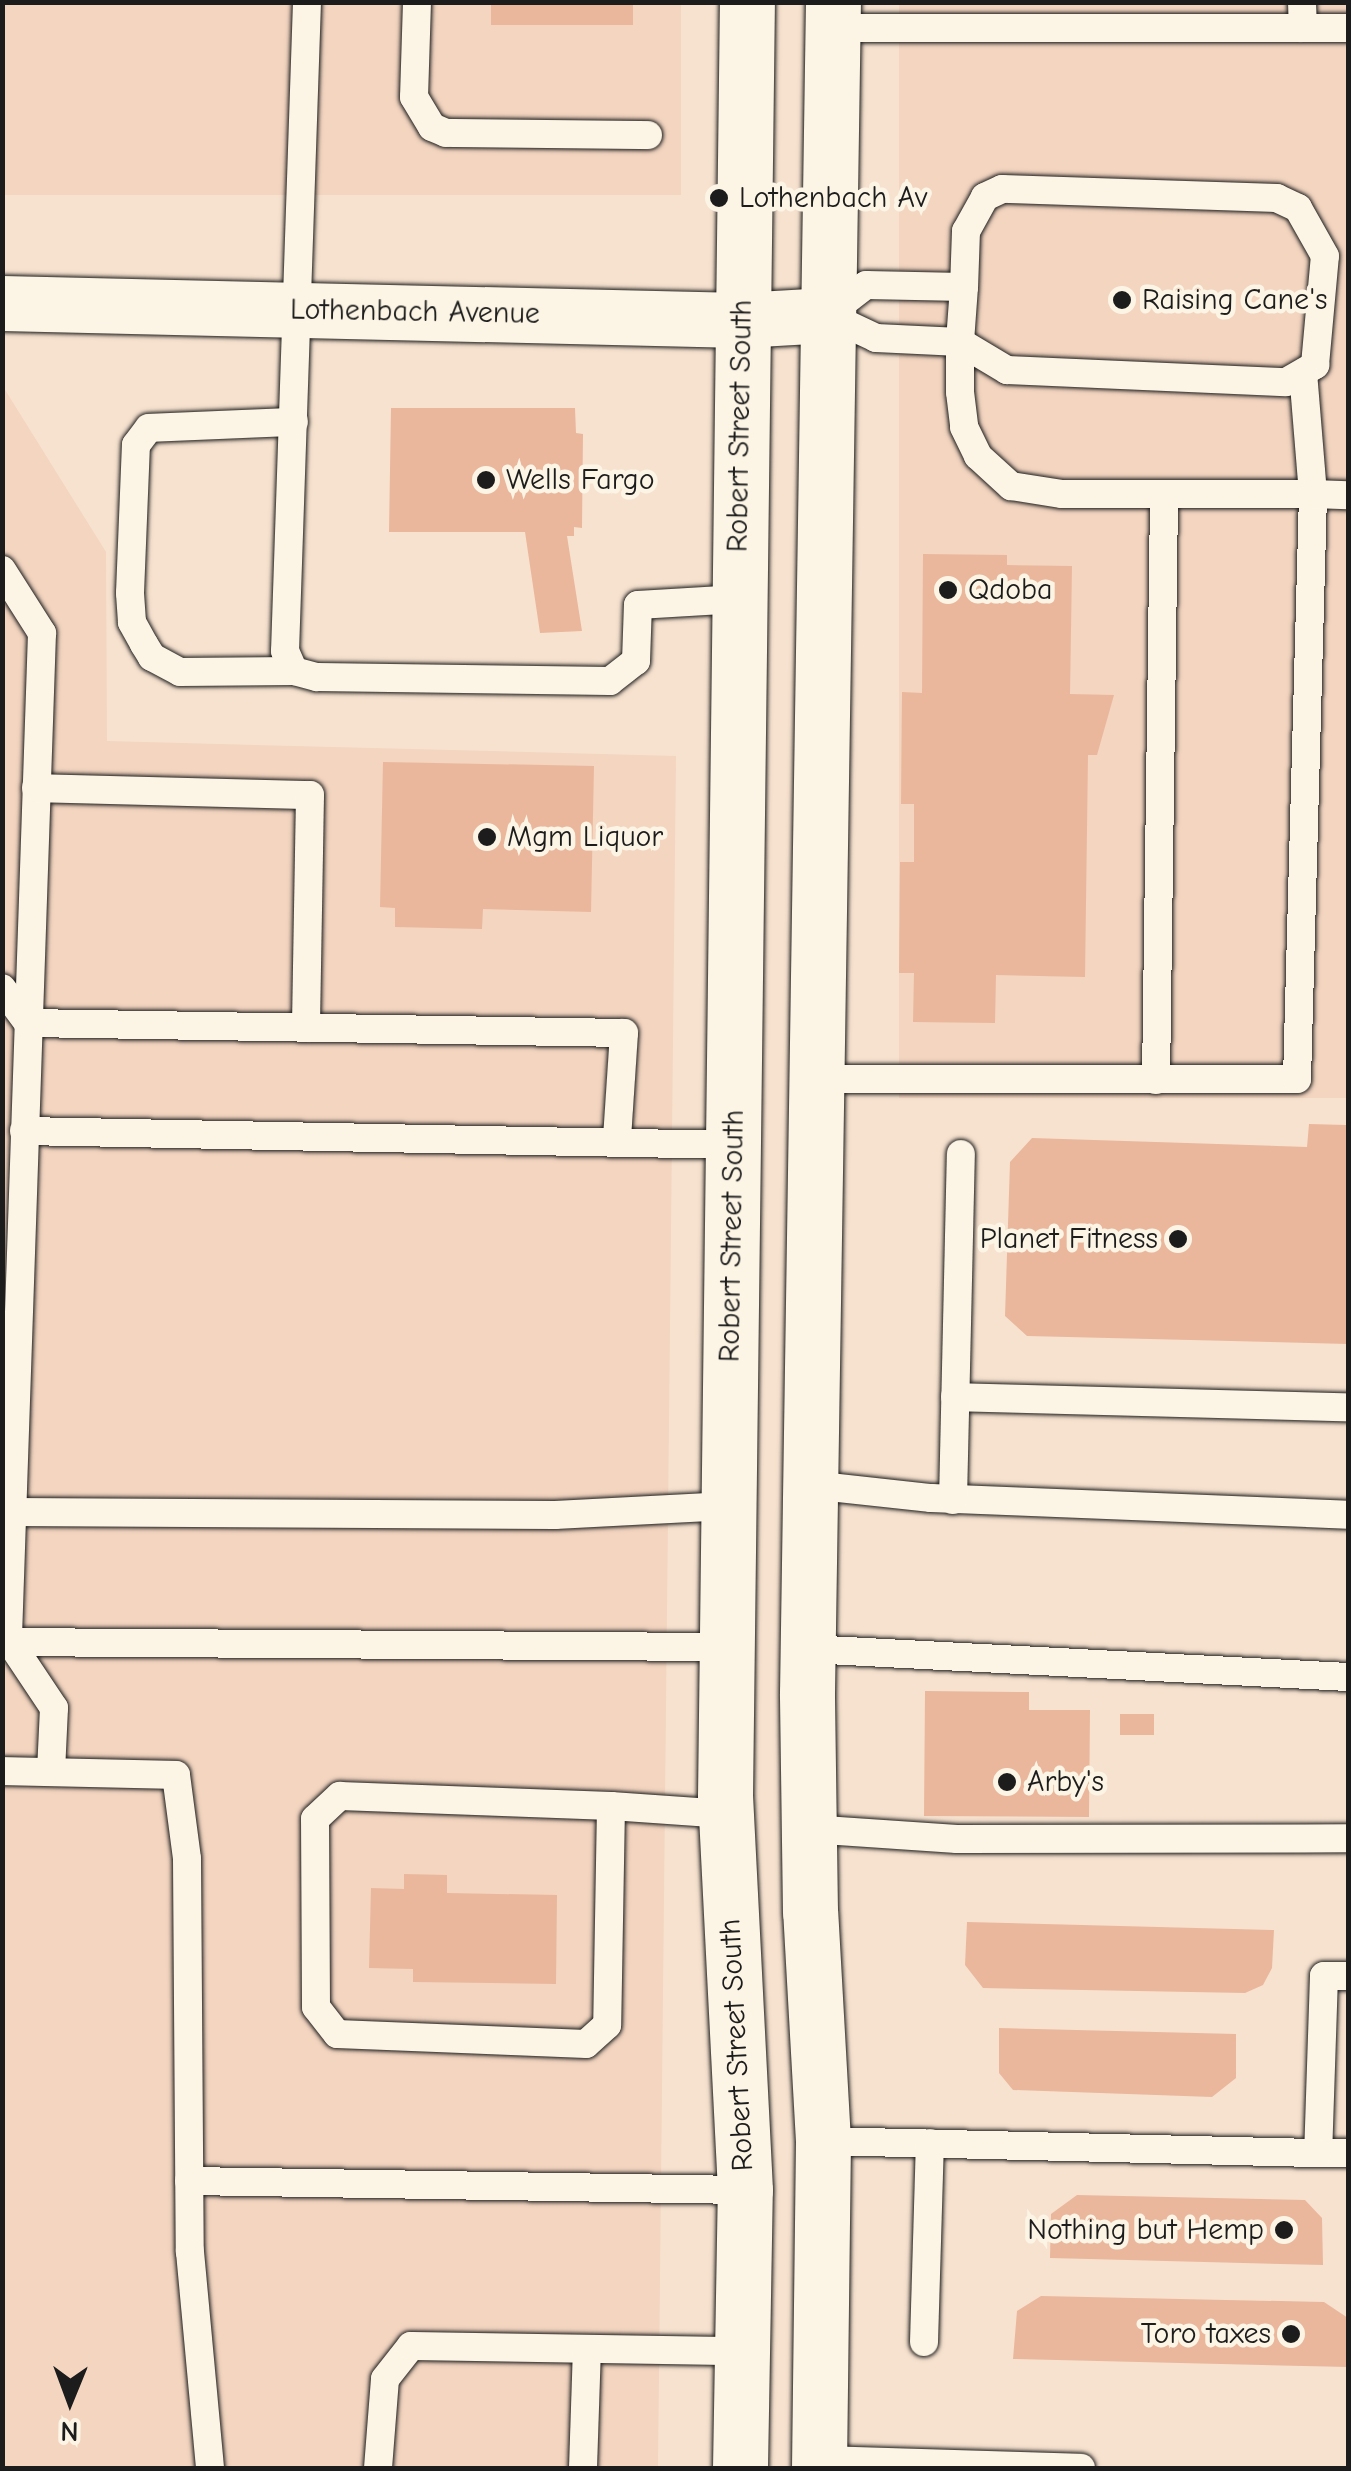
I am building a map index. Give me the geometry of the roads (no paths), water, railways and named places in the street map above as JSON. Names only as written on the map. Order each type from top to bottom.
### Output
[{"type":"main road","name":"Robert Street South","points":[[740,2468],[746,2190],[726,1814],[747,2]]},
{"type":"main road","points":[[819,2464],[823,2141],[809,1828],[808,1649],[832,15]]},
{"type":"main road","name":"Lothenbach Avenue","points":[[2,303],[741,320],[826,315]]},
{"type":"main road","points":[[730,1392],[784,1473],[811,1484]]},
{"type":"main road","points":[[728,1506],[783,1554],[809,1588]]},
{"type":"lane","points":[[294,671],[286,651],[307,2]]},
{"type":"lane","points":[[417,2],[414,97],[432,127],[446,133],[648,134]]},
{"type":"lane","points":[[832,15],[1303,15],[1348,28]]},
{"type":"lane","points":[[964,287],[866,285],[826,315],[876,338],[960,342],[1007,370],[1286,382],[1316,365],[1324,256],[1298,208],[1277,198],[1002,190],[976,207],[966,231],[964,287],[960,342],[964,427],[978,456],[1011,486],[1164,497],[1348,496]]},
{"type":"lane","points":[[818,1079],[1297,1079],[1312,494],[1303,372]]},
{"type":"lane","points":[[294,422],[149,428],[136,446],[132,622],[152,657],[180,672],[294,671],[317,678],[610,681],[636,661],[638,605],[739,599]]},
{"type":"lane","points":[[1156,1080],[1164,497]]},
{"type":"lane","points":[[2,570],[42,634],[5,1640],[54,1708],[52,1772]]},
{"type":"lane","points":[[36,788],[310,795],[306,1028]]},
{"type":"lane","points":[[2,988],[28,1024]]},
{"type":"lane","points":[[28,1024],[624,1033],[617,1139]]},
{"type":"lane","points":[[24,1131],[617,1139],[732,1146]]},
{"type":"lane","points":[[953,1500],[961,1154]]},
{"type":"lane","points":[[955,1397],[1348,1407]]},
{"type":"lane","points":[[811,1484],[953,1500],[1348,1516]]},
{"type":"lane","points":[[12,1512],[555,1514],[728,1506]]},
{"type":"lane","points":[[5,1640],[727,1647]]},
{"type":"lane","points":[[808,1649],[1348,1676]]},
{"type":"lane","points":[[2,1771],[176,1775],[187,1859],[189,2182],[210,2468]]},
{"type":"lane","points":[[611,1806],[608,2025],[586,2044],[337,2034],[316,2007],[315,1819],[340,1796],[611,1806],[726,1814]]},
{"type":"lane","points":[[809,1828],[956,1839],[1348,1838]]},
{"type":"lane","points":[[1318,2152],[1324,1976],[1348,1976]]},
{"type":"lane","points":[[823,2141],[1348,2154]]},
{"type":"lane","points":[[924,2342],[930,2144]]},
{"type":"lane","points":[[189,2182],[746,2190]]},
{"type":"lane","points":[[378,2468],[385,2379],[411,2346],[742,2351]]},
{"type":"lane","points":[[583,2468],[587,2350]]},
{"type":"lane","points":[[819,2464],[1081,2468]]},
{"type":"place","name":"Lothenbach Av","points":[[719,198]]},
{"type":"place","name":"Raising Cane's","points":[[1122,300]]},
{"type":"place","name":"Wells Fargo","points":[[486,480]]},
{"type":"place","name":"Qdoba","points":[[948,590]]},
{"type":"place","name":"Mgm Liquor","points":[[487,837]]},
{"type":"place","name":"Planet Fitness","points":[[1178,1239]]},
{"type":"place","name":"Arby's","points":[[1007,1782]]},
{"type":"place","name":"Nothing but Hemp","points":[[1284,2230]]},
{"type":"place","name":"Toro taxes","points":[[1291,2334]]}]
